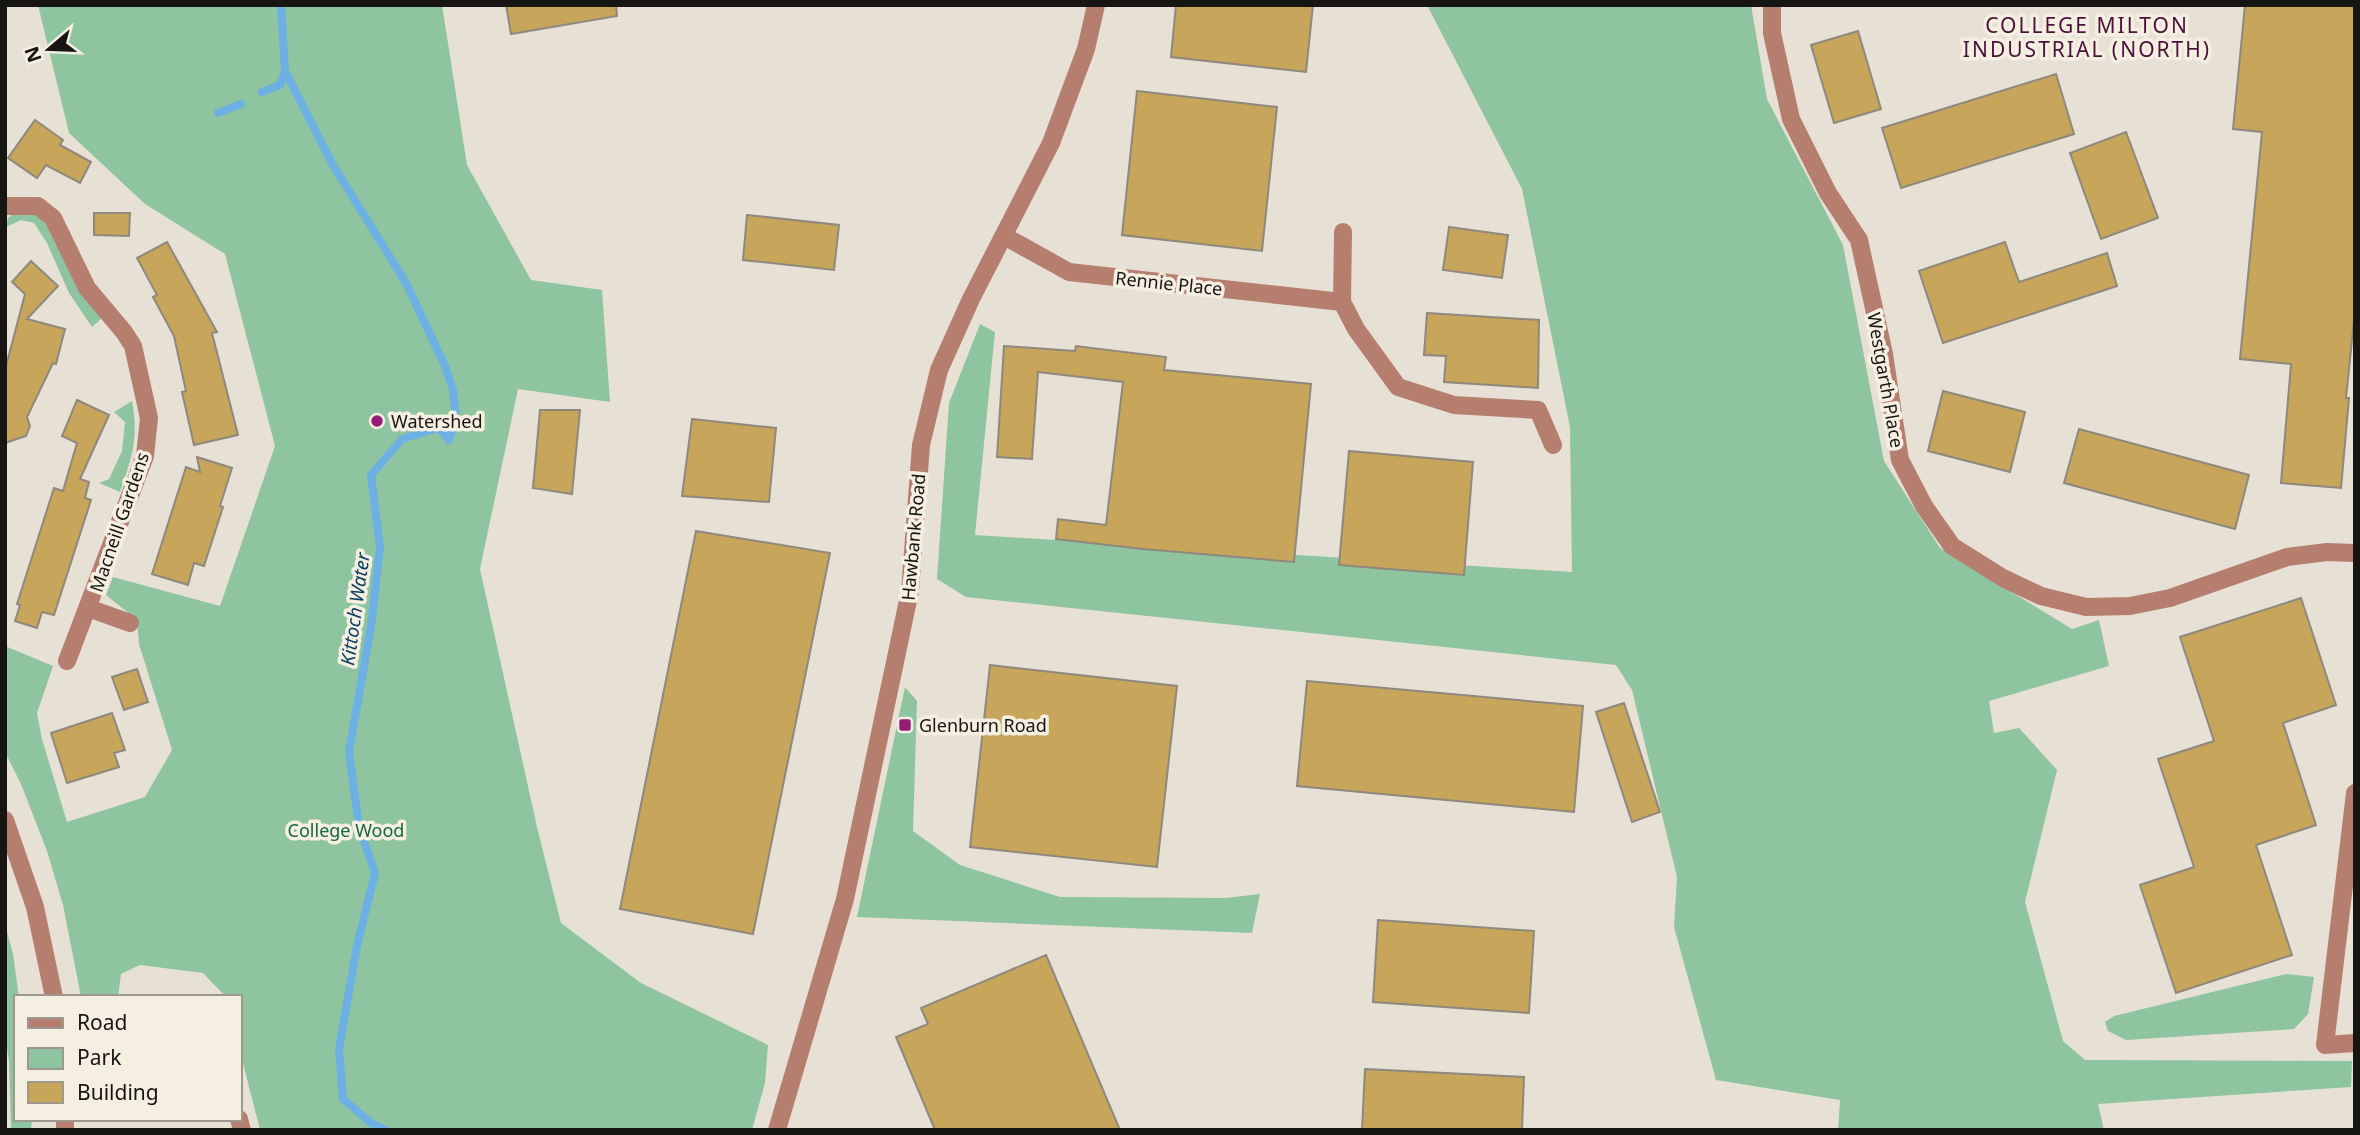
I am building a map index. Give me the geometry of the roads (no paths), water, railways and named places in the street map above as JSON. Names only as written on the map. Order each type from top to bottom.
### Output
[{"type":"street","name":"Hawbank Road","points":[[777,1130],[845,899],[911,591],[921,445],[939,370],[971,299],[1051,143],[1086,49],[1096,5]]},
{"type":"street","name":"Westgarth Place","points":[[1772,5],[1772,33],[1791,119],[1828,193],[1859,240],[1884,354],[1900,460],[1924,506],[1952,545],[2003,578],[2041,596],[2086,607],[2130,606],[2170,598],[2287,557],[2326,552],[2355,553]]},
{"type":"street","name":"Macneill Gardens","points":[[5,206],[38,206],[53,218],[87,288],[133,346],[149,418],[145,456],[67,661]]},
{"type":"street","points":[[1343,232],[1342,302],[1356,329],[1398,387],[1454,405],[1538,410],[1553,445]]},
{"type":"street","name":"Rennie Place","points":[[1004,236],[1069,272],[1342,302]]},
{"type":"street","name":"Macneill Gardens","points":[[88,608],[130,624]]},
{"type":"street","points":[[2355,793],[2325,1045],[2355,1043]]},
{"type":"street","points":[[5,820],[35,906],[54,995]]},
{"type":"waterway","name":"Kittoch Water","points":[[281,5],[285,71],[333,165],[406,283],[445,366],[453,390],[456,417],[449,440],[438,428],[402,439],[371,475],[380,547],[371,626],[349,752],[359,827],[375,873],[357,946],[339,1049],[343,1099],[371,1123],[386,1130]]},
{"type":"waterway","points":[[262,92],[280,85],[285,71]]},
{"type":"waterway","points":[[218,113],[241,104]]},
{"type":"place","name":"Watershed","points":[[377,421]]},
{"type":"place","name":"Glenburn Road","points":[[905,725]]},
{"type":"district","name":"COLLEGE MILTON INDUSTRIAL (NORTH)","points":[[2087,37]]},
{"type":"park label","name":"College Wood","points":[[346,830]]}]
